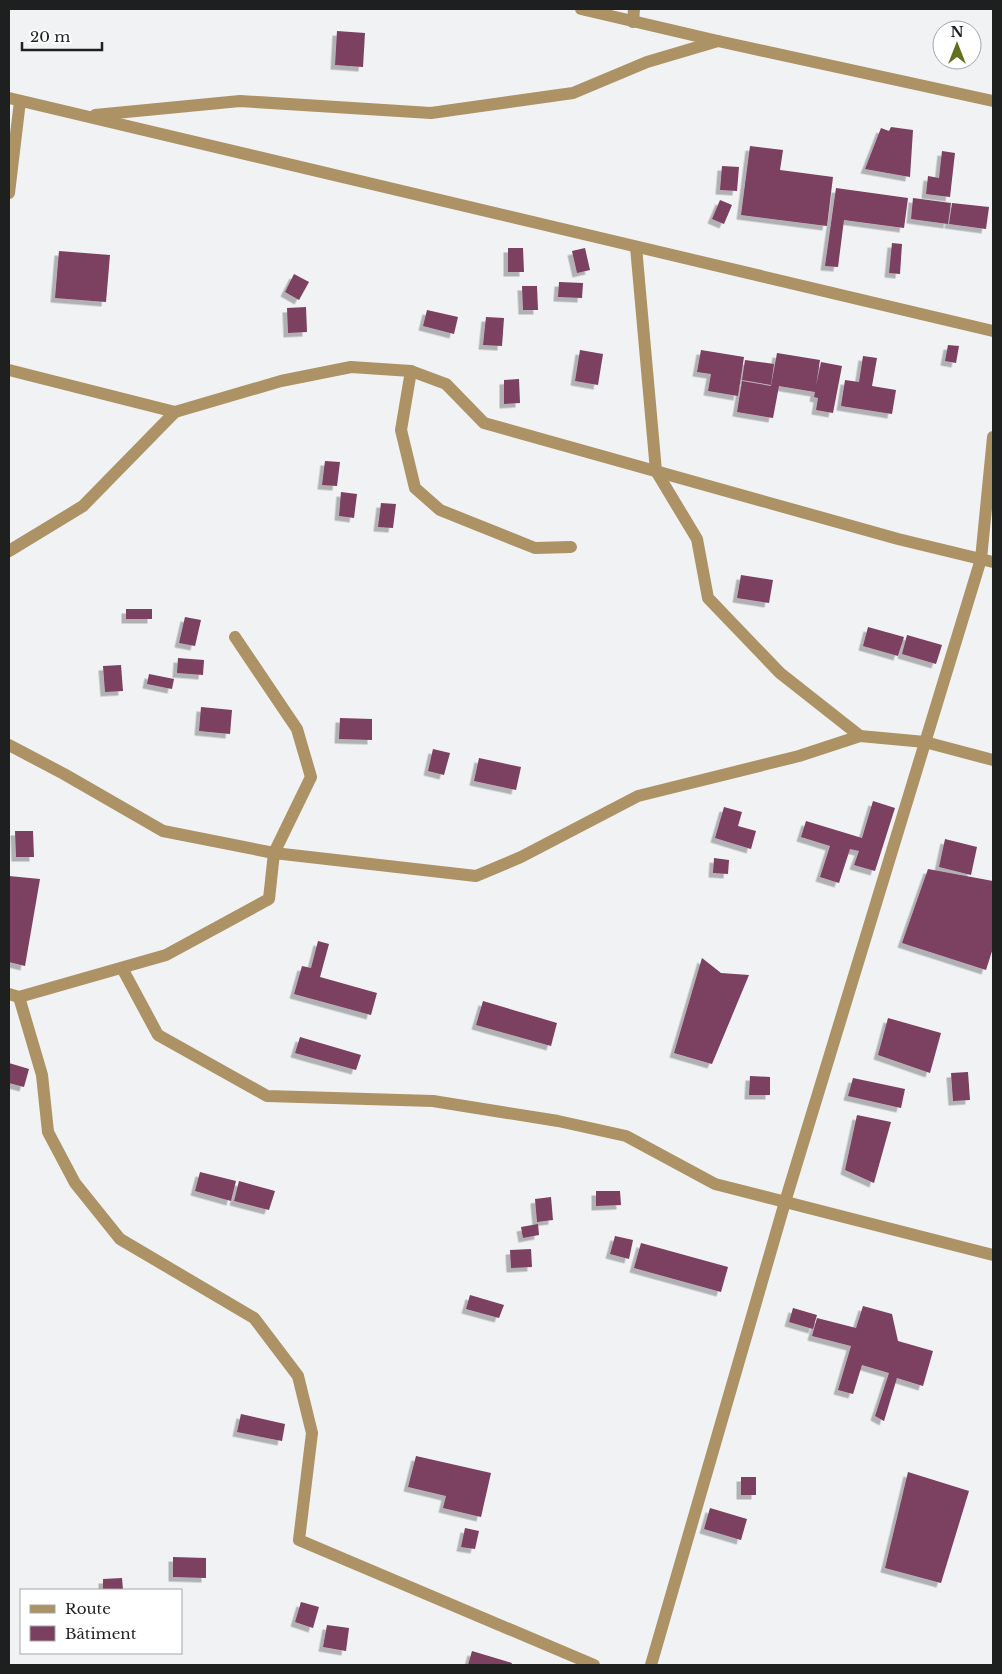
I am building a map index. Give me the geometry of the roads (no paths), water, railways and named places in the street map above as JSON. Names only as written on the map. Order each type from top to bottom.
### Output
[{"type":"street","points":[[581,9],[718,42],[993,101]]},
{"type":"street","points":[[633,22],[634,9]]},
{"type":"street","points":[[85,116],[240,101],[431,113],[573,93],[647,62],[718,42]]},
{"type":"street","points":[[9,193],[14,100],[993,330]]},
{"type":"street","points":[[636,246],[656,471],[697,539],[708,598],[780,674],[860,736]]},
{"type":"street","points":[[9,551],[84,506],[175,412],[281,381],[351,367],[411,371],[446,384],[484,423],[898,540],[987,560]]},
{"type":"street","points":[[9,370],[175,412]]},
{"type":"street","points":[[411,371],[401,430],[415,488],[440,510],[535,548],[571,547]]},
{"type":"street","points":[[651,1665],[785,1202],[925,742],[987,560],[993,437]]},
{"type":"street","points":[[235,637],[297,729],[310,777],[274,853],[269,898],[166,955],[14,995],[42,1075],[48,1132],[75,1184],[120,1238],[254,1318],[298,1376],[312,1433],[298,1540],[594,1665]]},
{"type":"street","points":[[9,745],[64,774],[162,831],[274,853],[476,876],[521,857],[638,796],[799,756],[860,736],[925,742],[993,760]]},
{"type":"street","points":[[122,968],[158,1035],[267,1096],[433,1101],[558,1121],[626,1136],[715,1184],[993,1256]]}]
